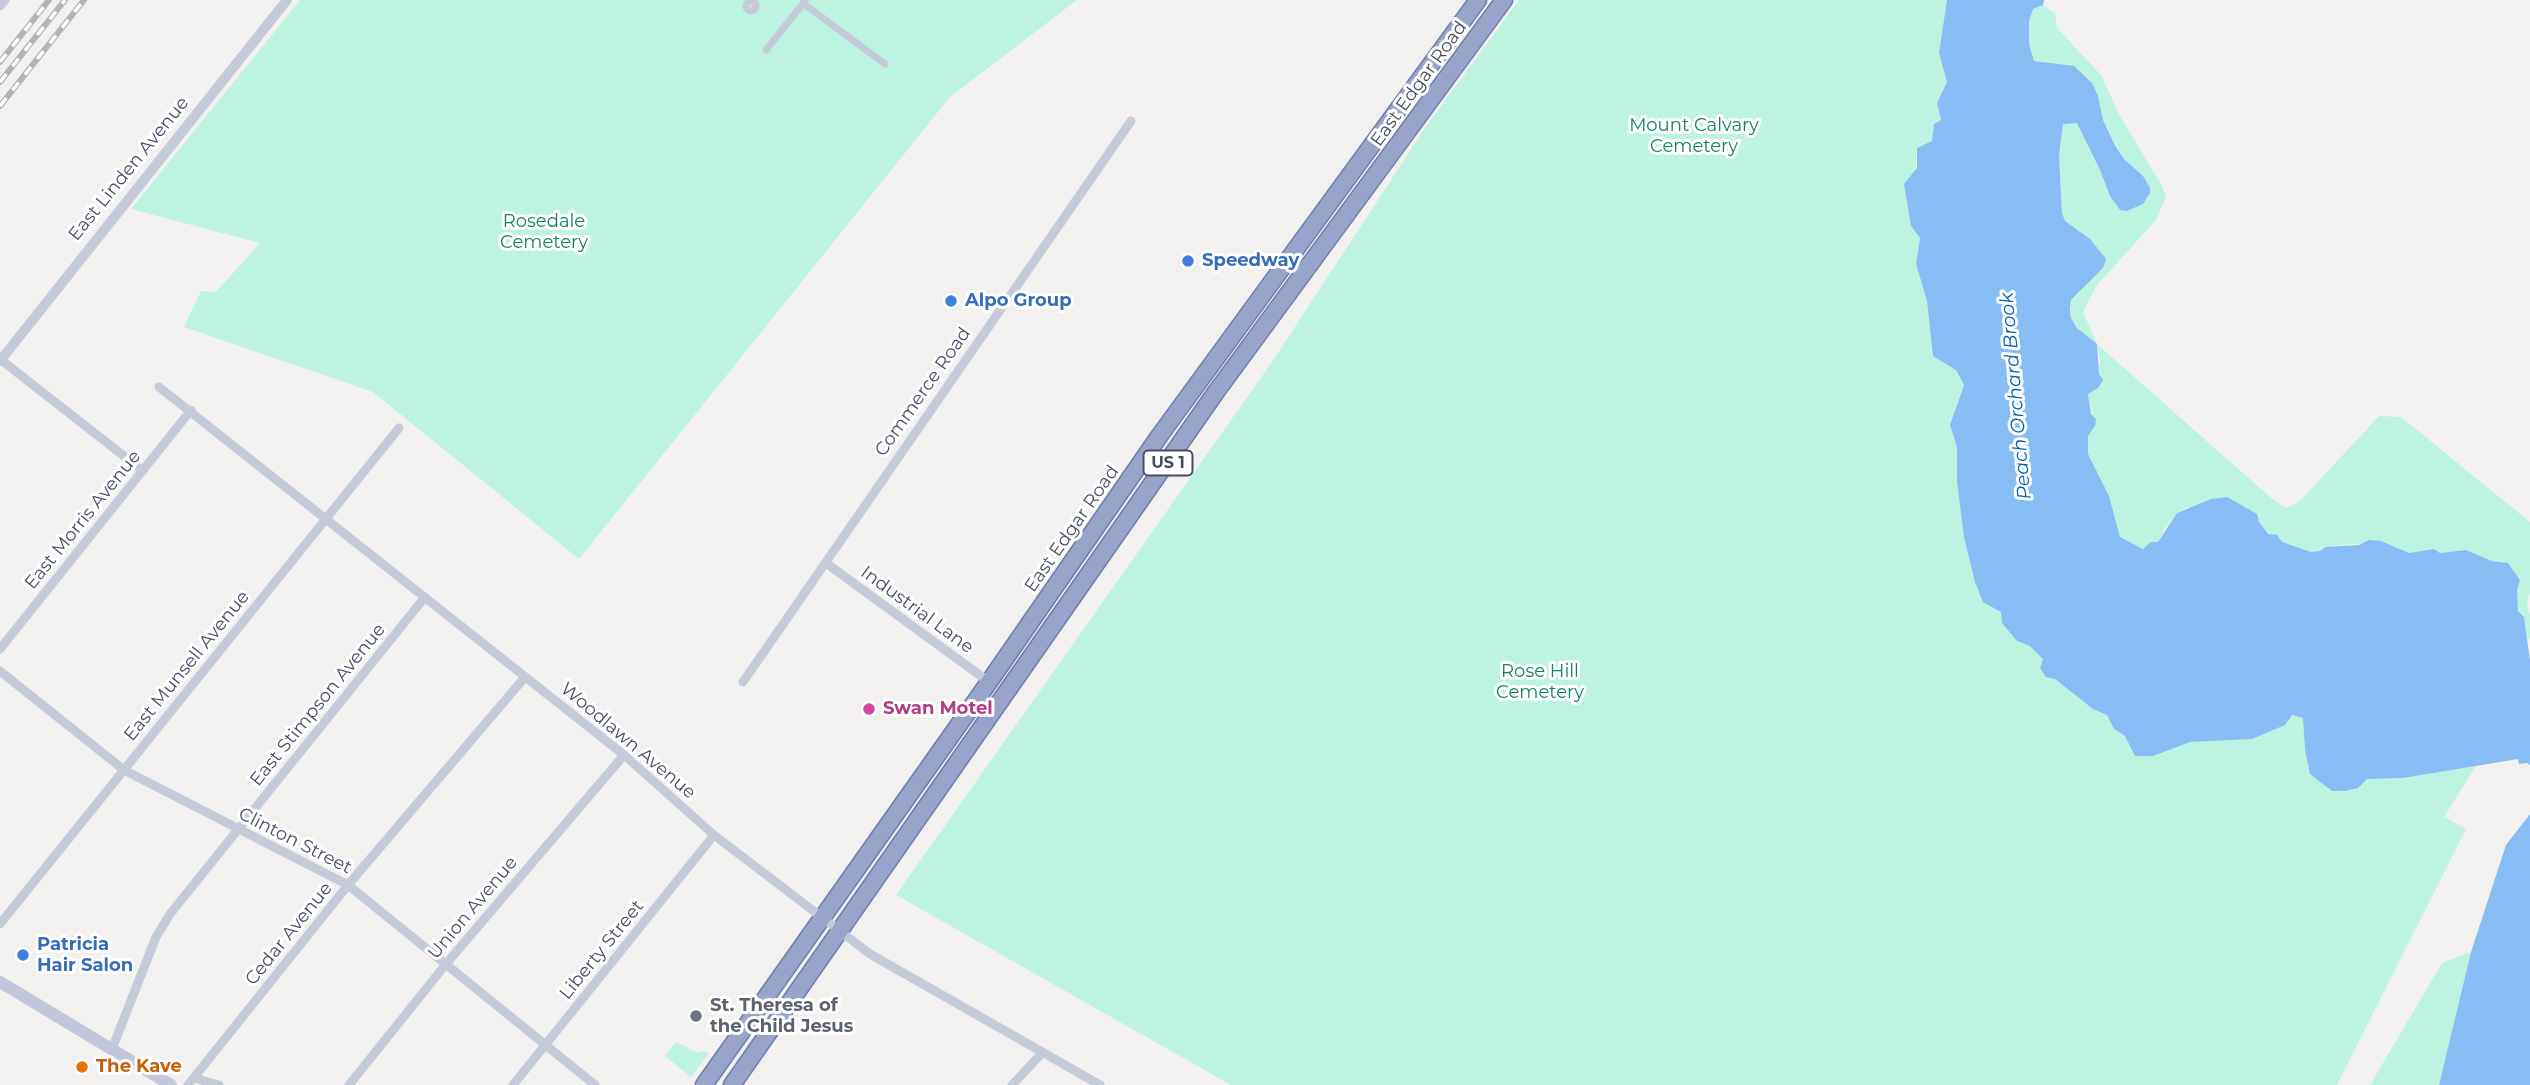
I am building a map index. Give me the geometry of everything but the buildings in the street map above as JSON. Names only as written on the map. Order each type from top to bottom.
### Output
[{"type":"highway","name":"East Edgar Road","points":[[704,1085],[1160,435],[1478,0]]},
{"type":"highway","name":"East Edgar Road","points":[[732,1085],[1216,393],[1504,0]]},
{"type":"main road","points":[[1,985],[172,1085]]},
{"type":"street","points":[[0,6],[5,0]]},
{"type":"street","name":"East Linden Avenue","points":[[0,360],[287,0]]},
{"type":"street","points":[[766,50],[802,2],[885,64]]},
{"type":"street","name":"Commerce Road","points":[[743,682],[827,564],[907,441],[1131,121]]},
{"type":"street","points":[[0,360],[143,471]]},
{"type":"street","name":"Woodlawn Avenue","points":[[159,387],[624,755],[715,835],[840,932],[870,954],[1100,1085]]},
{"type":"street","name":"East Morris Avenue","points":[[0,649],[191,410]]},
{"type":"street","name":"East Munsell Avenue","points":[[0,924],[399,428]]},
{"type":"street","name":"Industrial Lane","points":[[827,564],[989,682]]},
{"type":"street","name":"East Stimpson Avenue","points":[[112,1049],[156,937],[170,914],[425,597]]},
{"type":"street","name":"Clinton Street","points":[[0,671],[124,770],[348,885],[595,1085]]},
{"type":"street","name":"Cedar Avenue","points":[[191,1081],[348,885],[525,677]]},
{"type":"street","name":"Union Avenue","points":[[349,1085],[446,964],[624,755]]},
{"type":"street","name":"Liberty Street","points":[[513,1085],[715,835]]},
{"type":"street","points":[[1012,1085],[1043,1052]]},
{"type":"street","points":[[191,1081],[219,1085]]},
{"type":"green space","name":"Rosedale Cemetery","points":[[300,0],[1077,0],[950,97],[579,559],[373,392],[184,327],[201,291],[216,292],[260,243],[131,209]]},
{"type":"green space","name":"Rose Hill Cemetery","points":[[1519,0],[1947,0],[1939,53],[1947,82],[1937,103],[1941,120],[1934,124],[1932,141],[1917,148],[1911,226],[1920,238],[1916,264],[1927,301],[1933,355],[1956,370],[1964,385],[1950,425],[1957,447],[1957,482],[1964,537],[2017,641],[2030,646],[2043,659],[2055,679],[2093,709],[2107,715],[2114,729],[2153,756],[2190,742],[2252,739],[2292,715],[2303,718],[2305,750],[2366,779],[2403,778],[2476,766],[2444,817],[2466,829],[2337,1085],[1231,1085],[896,895],[1272,362],[1427,125]]},
{"type":"green space","points":[[2043,5],[2055,13],[2057,28],[2101,75],[2120,116],[2166,197],[2156,220],[2097,285],[2083,312],[2097,344],[2081,332],[2071,318],[2071,301],[2083,288],[2082,232],[2070,226],[2062,213],[2059,155],[2063,124],[2077,122],[2110,196],[2120,210],[2133,209],[2143,176],[2124,159],[2103,120],[2046,62],[2034,61],[2029,44],[2029,21],[2033,9]]},
{"type":"green space","points":[[2097,344],[2270,497],[2286,508],[2299,502],[2379,416],[2401,417],[2530,522],[2530,592],[2527,603],[2530,638],[2527,641],[2524,617],[2518,611],[2517,590],[2520,580],[2508,563],[2492,561],[2466,550],[2440,553],[2434,549],[2409,553],[2381,541],[2326,547],[2311,552],[2281,542],[2268,534],[2259,522],[2187,507],[2177,513],[2158,542],[2143,549],[2120,537],[2109,496],[2088,454],[2088,436],[2095,426],[2088,393],[2098,388],[2100,360]]},
{"type":"green space","points":[[2471,952],[2439,1085],[2370,1085],[2442,963]]},
{"type":"green space","points":[[676,1042],[698,1053],[709,1053],[691,1077],[665,1056]]},
{"type":"water","name":"Peach Orchard Brook","points":[[1947,0],[2044,0],[2043,5],[2033,9],[2029,21],[2029,44],[2034,61],[2074,66],[2092,83],[2103,120],[2116,147],[2124,159],[2143,176],[2150,188],[2143,204],[2127,211],[2120,210],[2110,196],[2077,123],[2063,124],[2059,155],[2062,213],[2065,221],[2090,239],[2106,259],[2103,268],[2071,300],[2070,309],[2071,318],[2077,328],[2097,344],[2099,374],[2103,380],[2098,388],[2088,394],[2091,414],[2096,419],[2088,436],[2088,454],[2109,496],[2120,537],[2143,549],[2151,542],[2158,542],[2177,513],[2211,499],[2227,497],[2257,514],[2259,522],[2268,534],[2277,535],[2282,542],[2311,552],[2326,547],[2359,545],[2369,540],[2381,541],[2409,553],[2434,549],[2440,553],[2466,550],[2492,561],[2508,563],[2520,580],[2517,590],[2518,611],[2524,617],[2530,661],[2530,765],[2519,764],[2518,759],[2403,778],[2367,779],[2358,788],[2332,791],[2310,774],[2303,718],[2292,715],[2285,725],[2252,739],[2190,742],[2153,756],[2135,756],[2125,736],[2114,729],[2107,715],[2093,709],[2055,679],[2046,677],[2040,668],[2043,659],[2030,646],[2017,641],[2002,623],[2001,612],[1983,602],[1964,537],[1957,482],[1957,447],[1950,425],[1964,385],[1956,370],[1933,356],[1927,301],[1916,264],[1920,238],[1911,226],[1904,184],[1917,168],[1917,148],[1932,141],[1934,124],[1941,120],[1937,103],[1947,82],[1939,53]]},
{"type":"water","points":[[2530,814],[2530,1085],[2439,1085],[2471,952],[2506,845]]},
{"type":"railway","points":[[0,62],[49,0]]},
{"type":"railway","points":[[0,82],[65,0]]},
{"type":"railway","points":[[0,106],[84,0]]},
{"type":"place","name":"Speedway","points":[[1188,261]]},
{"type":"place","name":"Alpo Group","points":[[951,301]]},
{"type":"place","name":"Swan Motel","points":[[869,709]]},
{"type":"place","name":"Patricia Hair Salon","points":[[23,955]]},
{"type":"place","name":"St. Theresa of the Child Jesus","points":[[696,1016]]},
{"type":"place","name":"The Kave","points":[[82,1067]]},
{"type":"park label","name":"Mount Calvary Cemetery","points":[[1694,136]]}]
